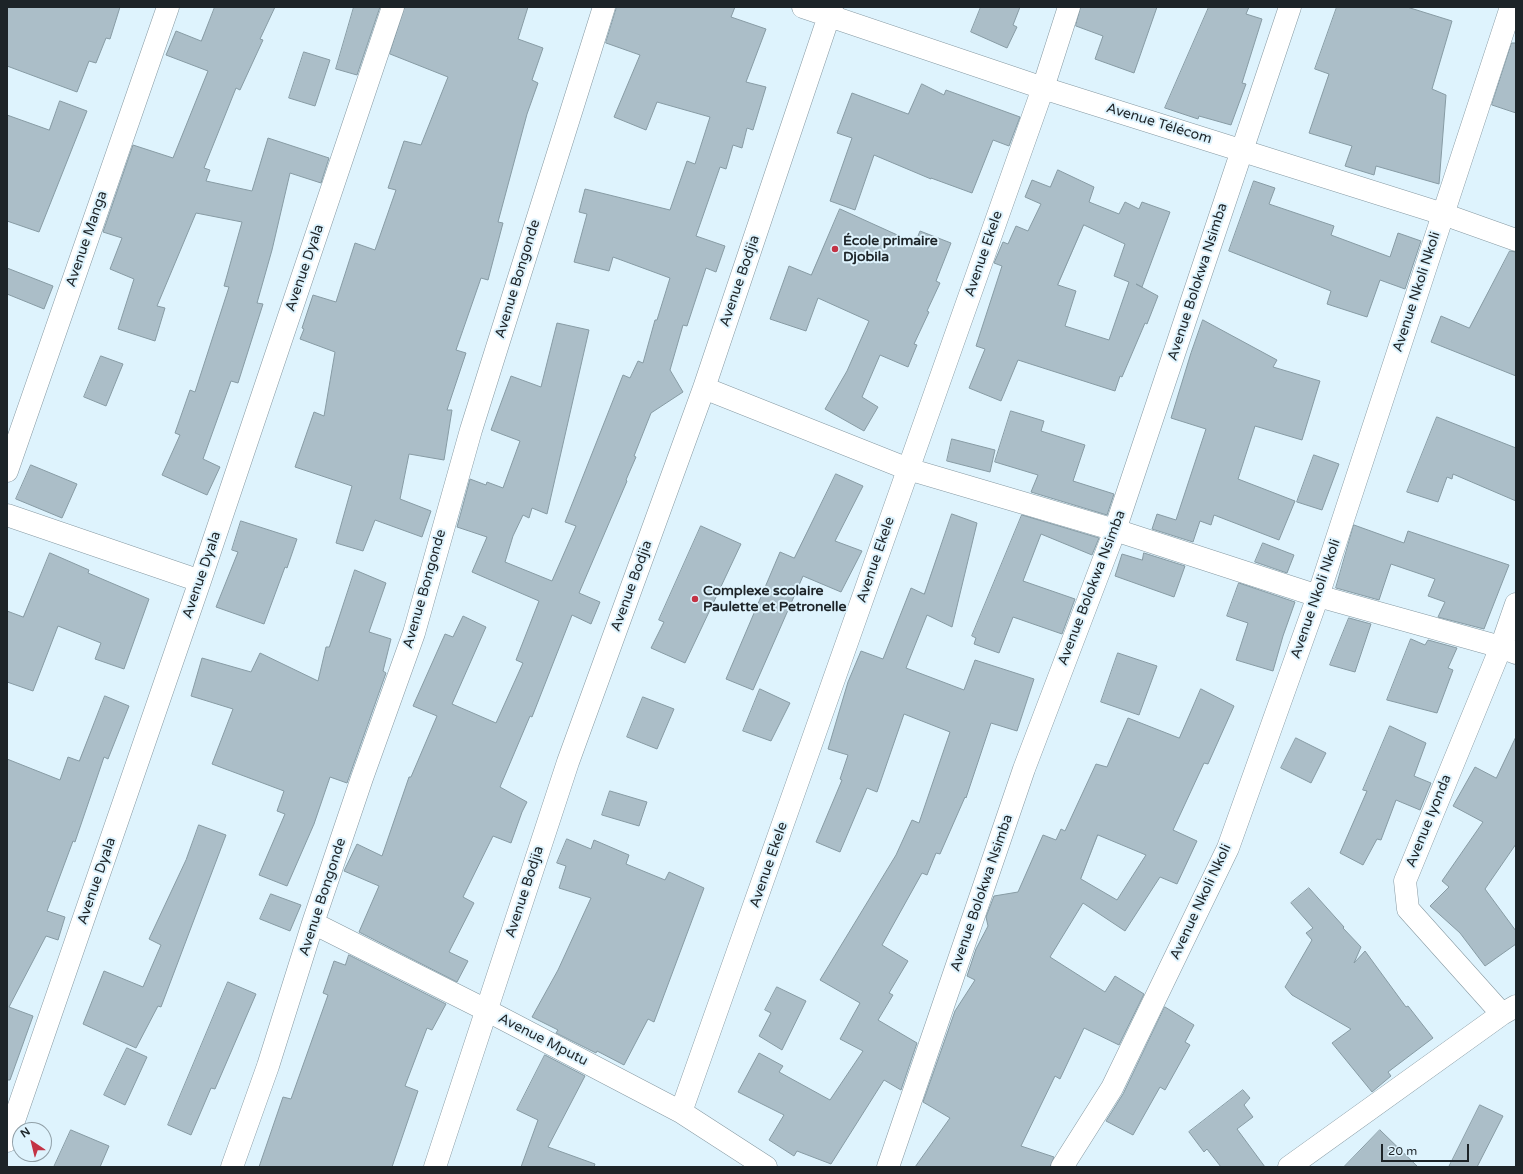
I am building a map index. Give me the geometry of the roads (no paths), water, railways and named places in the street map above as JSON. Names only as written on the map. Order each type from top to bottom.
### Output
[{"type":"street","name":"Avenue Manga","points":[[7,471],[168,7]]},
{"type":"street","name":"Avenue Dyala","points":[[8,1135],[200,581],[393,7]]},
{"type":"street","name":"Avenue Bongonde","points":[[232,1167],[268,1066],[362,778],[414,633],[471,430],[604,7]]},
{"type":"street","name":"Avenue Télécom","points":[[803,7],[830,12],[1043,88],[1443,214],[1516,240]]},
{"type":"street","name":"Avenue Ekele","points":[[682,1112],[1043,88],[1069,7]]},
{"type":"street","name":"Avenue Bolokwa Nsimba","points":[[888,1167],[1024,769],[1115,530],[1290,7]]},
{"type":"street","name":"Avenue Nkoli Nkoli","points":[[1062,1167],[1112,1088],[1228,848],[1318,596],[1511,7]]},
{"type":"street","name":"Avenue Bodjia","points":[[435,1167],[568,762],[704,388],[830,12]]},
{"type":"street","points":[[704,388],[908,469],[1115,530],[1318,596],[1509,650]]},
{"type":"street","points":[[7,515],[200,581]]},
{"type":"street","name":"Avenue Iyonda","points":[[1509,1010],[1408,909],[1405,881],[1509,650],[1516,604]]},
{"type":"street","name":"Avenue Mputu","points":[[314,923],[682,1112],[766,1167]]},
{"type":"street","points":[[1289,1167],[1509,1010]]},
{"type":"place","name":"École primaire Djobila","points":[[835,249]]},
{"type":"place","name":"Complexe scolaire Paulette et Petronelle","points":[[695,599]]}]
